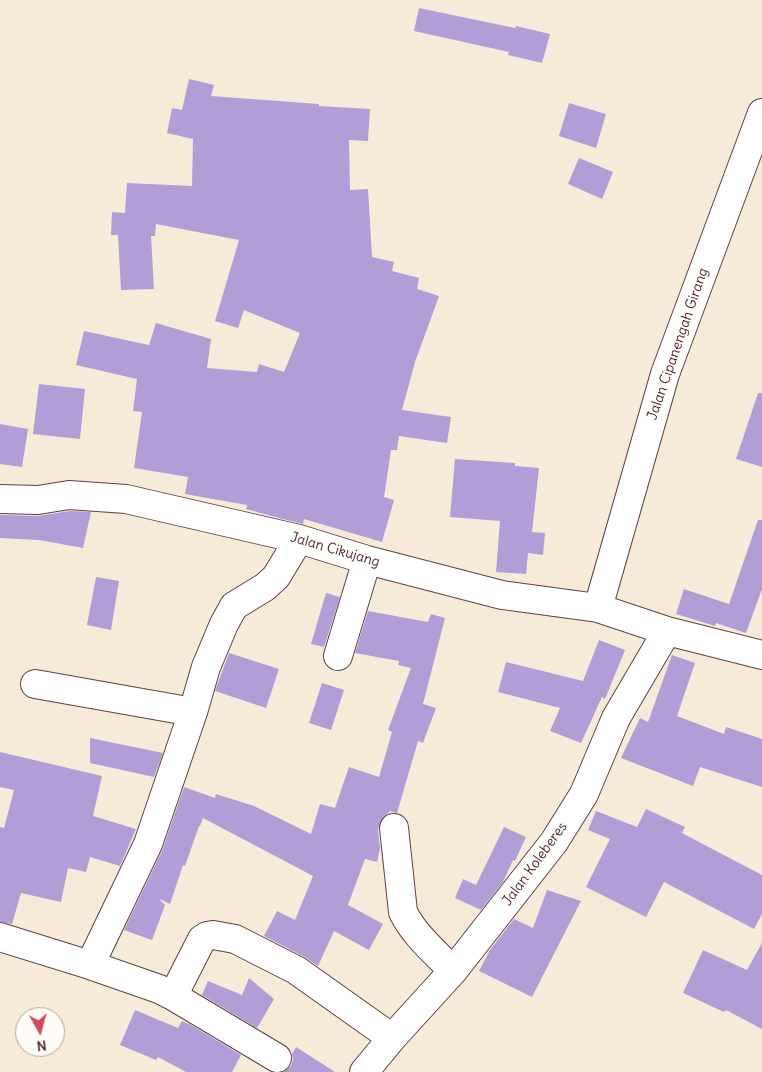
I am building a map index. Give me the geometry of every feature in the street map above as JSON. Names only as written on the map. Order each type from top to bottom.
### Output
[{"type":"street","name":"Jalan Cipanengah Girang","points":[[598,608],[665,374],[762,113]]},
{"type":"street","name":"Jalan Cikujang","points":[[0,499],[38,500],[70,495],[126,499],[298,539],[367,560],[502,595],[598,608],[667,631],[762,655]]},
{"type":"street","points":[[90,965],[148,844],[193,712],[206,667],[224,624],[234,606],[276,577],[298,539]]},
{"type":"street","points":[[338,656],[367,560]]},
{"type":"street","name":"Jalan Koleberes","points":[[364,1072],[453,971],[554,842],[584,794],[616,718],[667,631]]},
{"type":"street","points":[[35,684],[193,712]]},
{"type":"street","points":[[394,828],[403,912],[422,940],[453,971]]},
{"type":"street","points":[[173,996],[202,939],[207,936],[218,936],[235,940],[296,970],[392,1038]]},
{"type":"street","points":[[0,937],[159,989],[277,1058]]},
{"type":"building","points":[[419,8],[550,34],[542,63],[508,55],[509,52],[414,31]]},
{"type":"building","points":[[189,79],[214,85],[211,96],[370,109],[368,141],[349,140],[350,190],[368,189],[372,257],[394,262],[392,271],[419,278],[417,289],[439,296],[415,362],[402,410],[451,417],[447,443],[399,436],[397,450],[391,450],[384,497],[394,500],[382,542],[304,519],[303,524],[246,509],[247,505],[185,494],[188,477],[134,468],[142,412],[133,411],[137,379],[76,365],[84,331],[149,345],[156,323],[211,339],[207,368],[257,372],[259,364],[284,372],[300,333],[244,310],[238,328],[215,321],[239,240],[156,224],[155,236],[151,236],[154,289],[121,290],[118,235],[111,235],[112,212],[125,213],[127,183],[192,186],[193,139],[167,133],[172,108],[182,110]]},
{"type":"building","points":[[569,103],[606,114],[596,148],[559,136]]},
{"type":"building","points":[[579,158],[613,172],[602,199],[568,184]]},
{"type":"building","points":[[39,384],[85,389],[80,439],[33,434]]},
{"type":"building","points":[[758,393],[762,393],[762,467],[736,459]]},
{"type":"building","points":[[0,424],[28,429],[22,467],[0,464]]},
{"type":"building","points":[[455,459],[515,463],[515,466],[539,468],[532,532],[545,533],[543,555],[528,553],[526,574],[496,572],[500,521],[450,517]]},
{"type":"building","points":[[70,511],[91,512],[83,548],[39,540],[0,538],[0,515],[38,516]]},
{"type":"building","points":[[758,520],[762,520],[762,589],[746,633],[716,623],[715,626],[676,614],[684,589],[729,604]]},
{"type":"building","points":[[96,577],[119,581],[111,630],[87,625]]},
{"type":"building","points":[[326,593],[340,597],[324,647],[311,644]]},
{"type":"building","points":[[368,611],[428,622],[431,614],[445,618],[423,704],[436,708],[423,743],[418,741],[397,813],[390,811],[380,822],[378,830],[380,848],[377,862],[365,859],[348,905],[383,924],[369,950],[334,931],[318,966],[264,936],[277,911],[295,920],[313,876],[203,818],[185,866],[183,865],[170,904],[160,899],[165,905],[152,940],[124,930],[162,851],[184,787],[215,798],[216,794],[254,806],[311,834],[320,804],[335,808],[349,767],[379,777],[392,732],[388,730],[411,668],[398,665],[399,661],[355,653]]},
{"type":"building","points":[[599,640],[625,650],[605,699],[602,697],[581,743],[550,731],[560,708],[498,692],[506,662],[583,681]]},
{"type":"building","points":[[229,653],[279,669],[266,708],[215,691]]},
{"type":"building","points":[[672,655],[695,663],[677,716],[724,734],[726,727],[762,739],[762,787],[700,767],[693,786],[621,758],[640,718],[648,722]]},
{"type":"building","points":[[322,683],[344,690],[331,730],[309,723]]},
{"type":"building","points":[[90,738],[163,753],[154,777],[90,763]]},
{"type":"building","points":[[0,752],[102,776],[93,816],[136,829],[120,866],[90,857],[86,872],[68,868],[61,902],[21,893],[12,924],[0,922],[0,827],[4,828],[14,790],[0,787]]},
{"type":"building","points":[[646,809],[685,827],[682,833],[762,875],[762,914],[754,929],[664,882],[646,917],[586,887],[610,839],[588,830],[596,811],[637,827]]},
{"type":"building","points":[[504,827],[526,837],[503,882],[481,910],[455,898],[463,879],[476,885]]},
{"type":"building","points":[[547,890],[581,901],[532,997],[479,971],[490,950],[514,919],[533,928]]},
{"type":"building","points":[[762,943],[762,1029],[726,1010],[724,1012],[683,993],[703,950],[747,970]]},
{"type":"building","points":[[249,978],[274,999],[257,1028],[202,995],[208,981],[242,995]]},
{"type":"building","points":[[135,1010],[178,1028],[182,1021],[241,1055],[232,1072],[186,1072],[158,1057],[156,1060],[120,1045]]},
{"type":"building","points":[[296,1047],[335,1072],[283,1072],[291,1066],[292,1054]]}]
